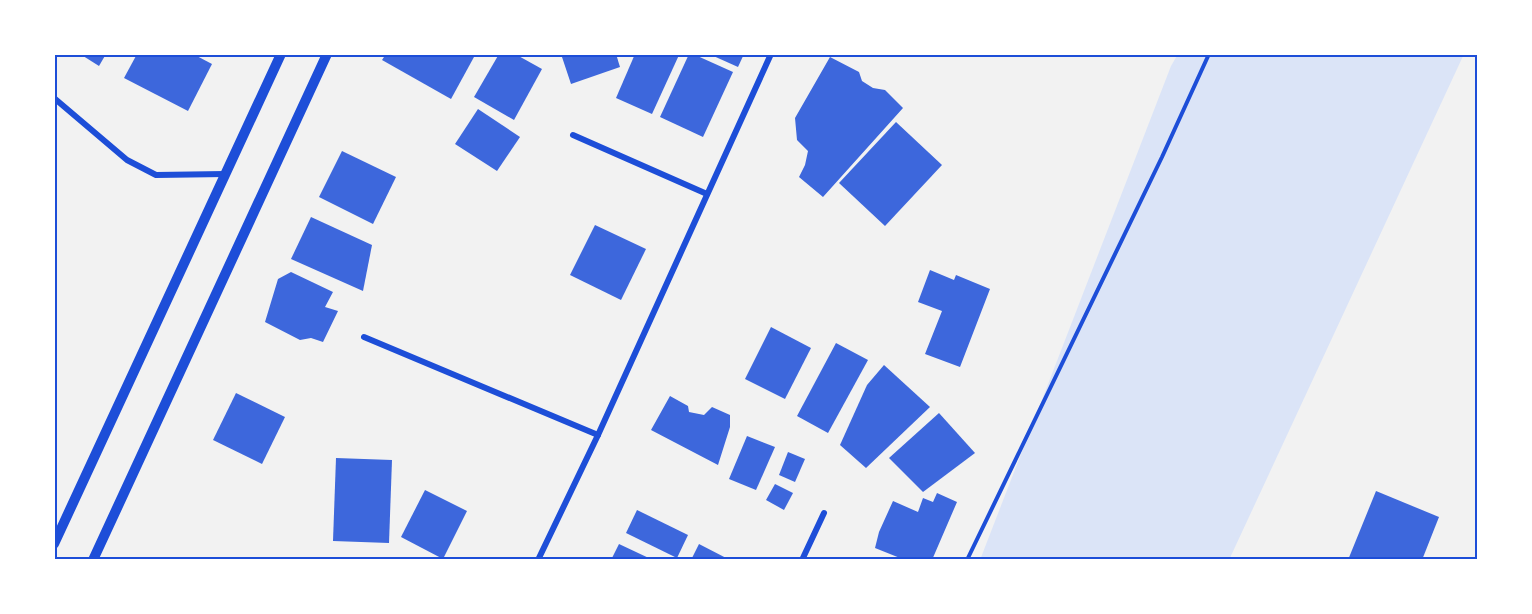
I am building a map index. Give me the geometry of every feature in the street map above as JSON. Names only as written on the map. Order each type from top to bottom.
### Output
[{"type":"street","points":[[54,544],[281,54]]},
{"type":"street","points":[[93,560],[327,54]]},
{"type":"street","points":[[538,560],[598,435],[771,54]]},
{"type":"street","points":[[54,98],[127,160],[156,175],[226,174]]},
{"type":"street","points":[[573,135],[707,194]]},
{"type":"street","points":[[364,337],[598,435]]},
{"type":"street","points":[[802,560],[824,513]]},
{"type":"path","points":[[967,560],[1162,157],[1209,54]]},
{"type":"shaded area","points":[[1178,54],[1464,54],[1229,560],[980,560],[1171,66]]},
{"type":"building","points":[[80,54],[106,54],[99,66]]},
{"type":"building","points":[[137,54],[193,54],[212,64],[188,111],[124,78]]},
{"type":"building","points":[[386,54],[469,54],[474,57],[451,99],[382,60]]},
{"type":"building","points":[[499,54],[515,54],[542,69],[514,120],[474,97]]},
{"type":"building","points":[[561,54],[616,54],[620,67],[571,84]]},
{"type":"building","points":[[635,54],[679,55],[652,114],[616,98]]},
{"type":"building","points":[[689,54],[733,72],[703,137],[660,117]]},
{"type":"building","points":[[709,54],[744,54],[738,67]]},
{"type":"building","points":[[830,57],[859,72],[862,81],[873,88],[885,90],[903,108],[823,197],[799,177],[808,151],[797,140],[795,118]]},
{"type":"building","points":[[478,109],[520,137],[497,171],[455,144]]},
{"type":"building","points":[[896,122],[942,165],[885,226],[839,183]]},
{"type":"building","points":[[342,151],[396,177],[373,224],[319,197]]},
{"type":"building","points":[[311,217],[372,245],[363,291],[291,259]]},
{"type":"building","points":[[595,225],[646,249],[621,300],[570,275]]},
{"type":"building","points":[[930,270],[954,280],[956,275],[990,289],[960,367],[925,354],[942,311],[918,302]]},
{"type":"building","points":[[291,272],[333,292],[325,307],[338,311],[323,342],[311,338],[300,340],[265,322],[278,279]]},
{"type":"building","points":[[771,327],[811,348],[785,399],[745,379]]},
{"type":"building","points":[[836,343],[868,360],[828,433],[797,416]]},
{"type":"building","points":[[884,365],[930,407],[866,468],[840,445],[867,385]]},
{"type":"building","points":[[236,393],[285,417],[262,464],[213,440]]},
{"type":"building","points":[[670,396],[688,406],[689,412],[704,415],[712,407],[730,415],[730,427],[718,465],[651,430]]},
{"type":"building","points":[[939,413],[975,453],[923,492],[889,458]]},
{"type":"building","points":[[747,436],[775,447],[756,490],[729,479]]},
{"type":"building","points":[[788,452],[805,459],[795,482],[779,475]]},
{"type":"building","points":[[336,458],[392,460],[389,543],[333,541]]},
{"type":"building","points":[[775,484],[793,493],[784,510],[766,500]]},
{"type":"building","points":[[425,490],[467,511],[443,559],[401,537]]},
{"type":"building","points":[[1376,491],[1439,517],[1422,560],[1348,560]]},
{"type":"building","points":[[937,493],[957,502],[932,560],[905,560],[875,548],[879,532],[893,501],[918,512],[923,498],[933,502]]},
{"type":"building","points":[[637,510],[688,535],[677,558],[626,533]]},
{"type":"building","points":[[619,544],[653,560],[611,560]]},
{"type":"building","points":[[699,544],[730,560],[691,560]]}]
